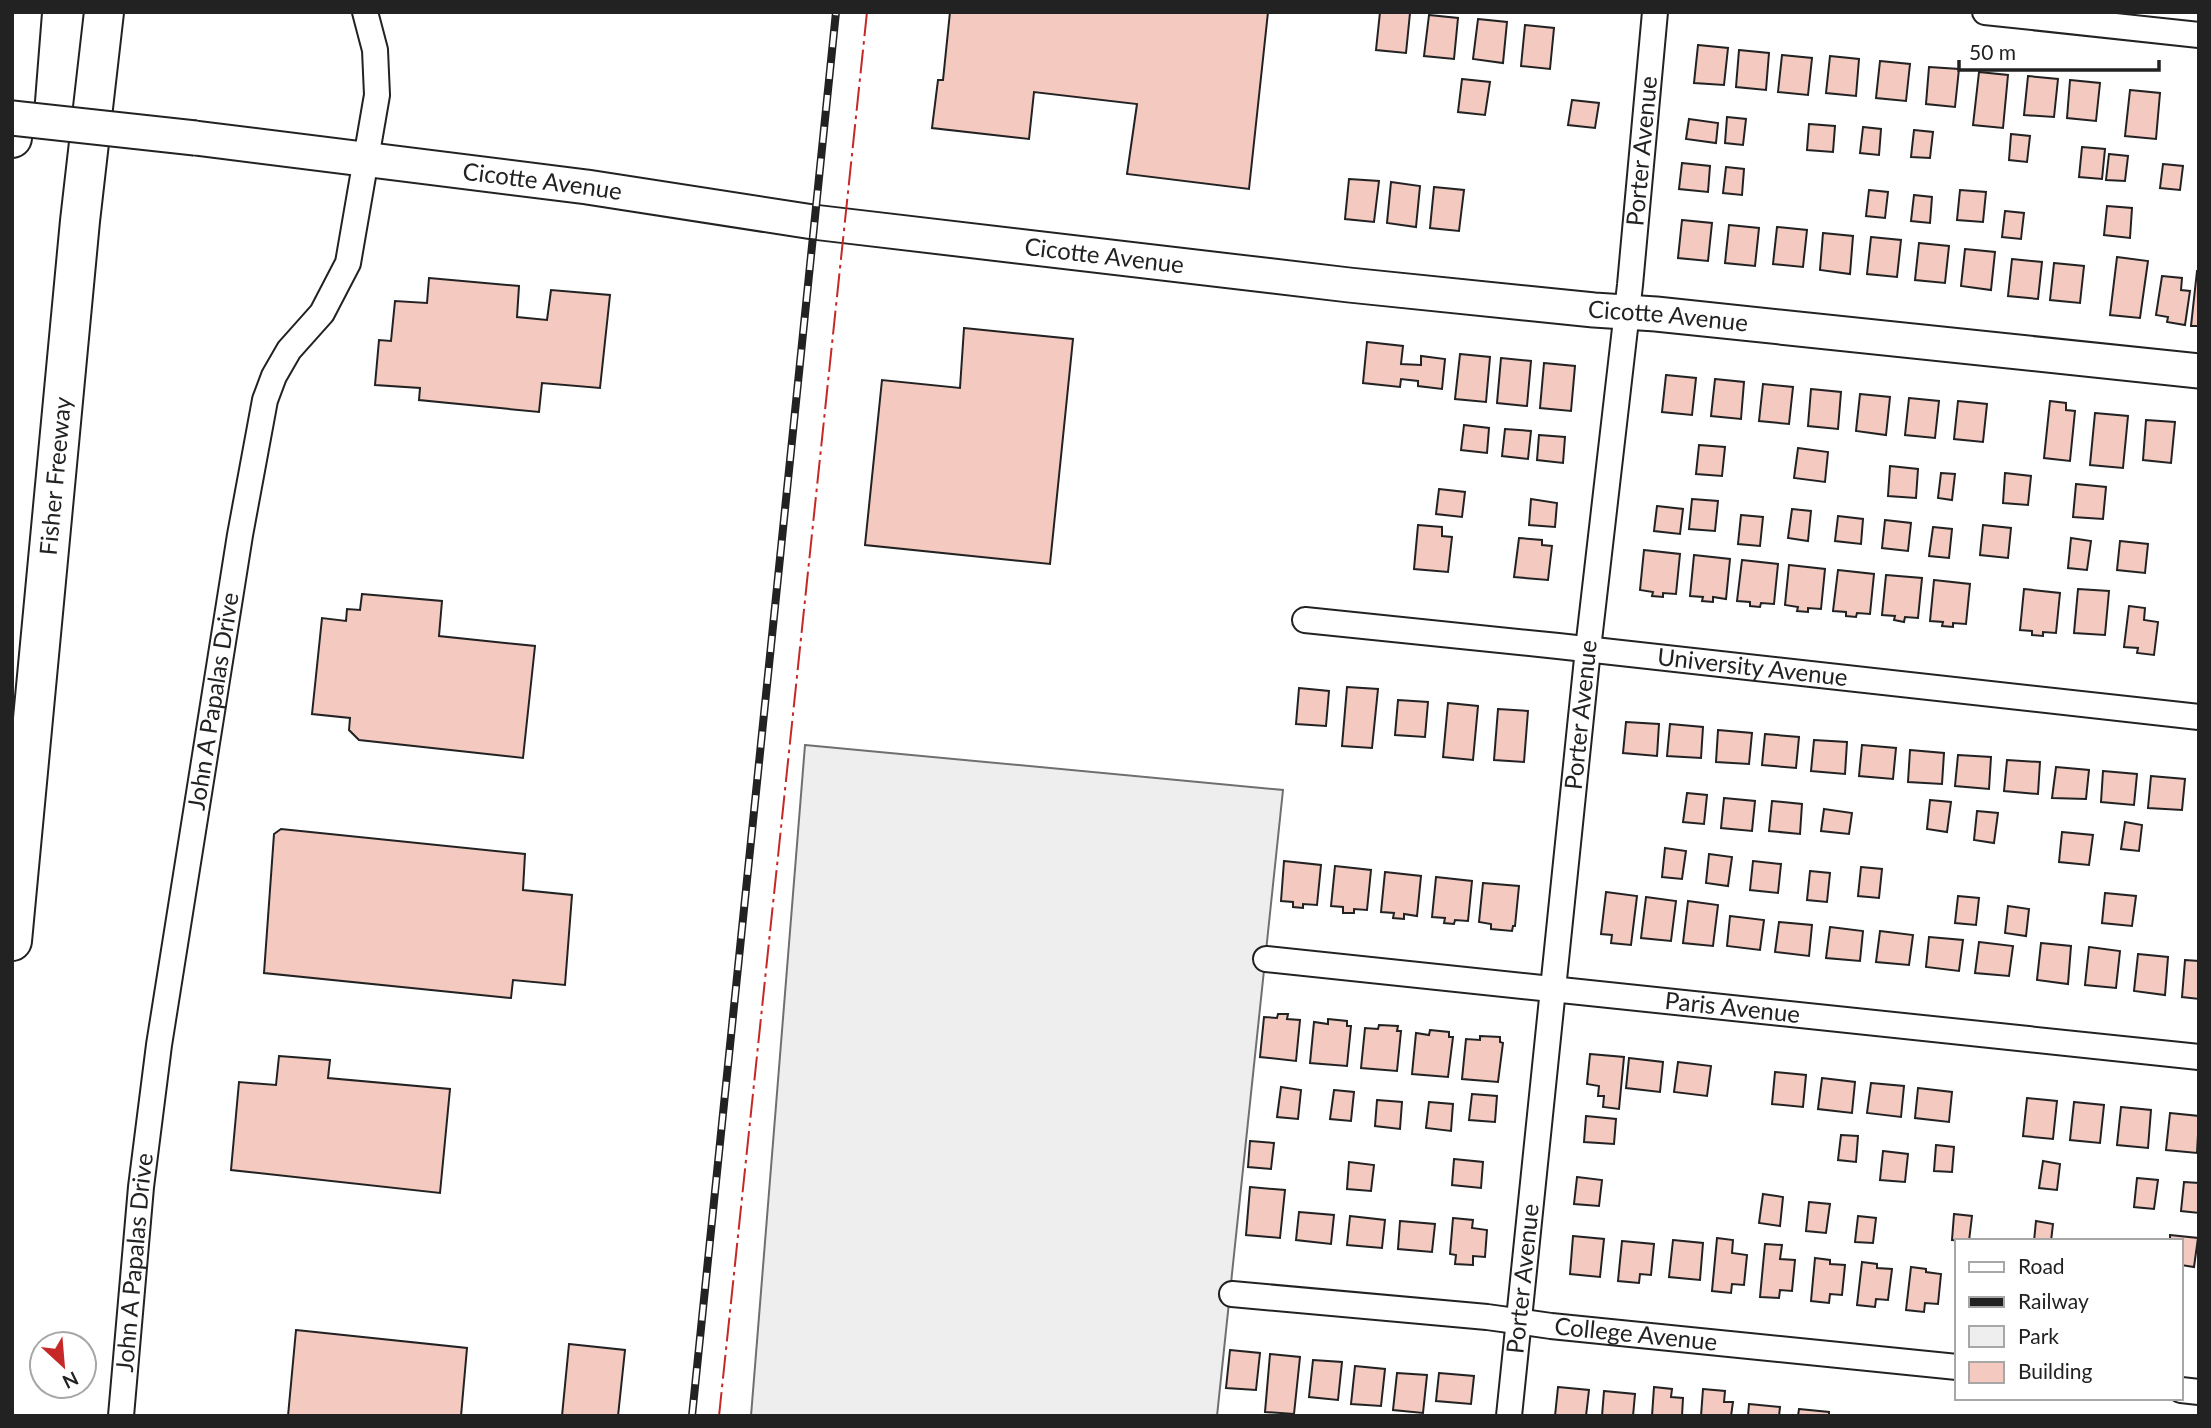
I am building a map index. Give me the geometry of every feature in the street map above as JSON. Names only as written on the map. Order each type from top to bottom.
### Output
[{"type":"highway","points":[[12,138],[22,12]]},
{"type":"highway","name":"Fisher Freeway","points":[[12,941],[80,221],[104,12]]},
{"type":"street","name":"John A Papalas Drive","points":[[121,1416],[141,1187],[159,1045],[227,616],[265,400],[274,376],[289,350],[322,313],[348,263],[377,95],[375,50],[365,12]]},
{"type":"street","name":"Porter Avenue","points":[[1509,1416],[1588,649],[1626,313],[1655,12]]},
{"type":"street","points":[[1985,12],[2199,35]]},
{"type":"street","name":"Cicotte Avenue","points":[[12,118],[367,158],[587,187],[813,222],[1349,285],[2199,371]]},
{"type":"street","name":"University Avenue","points":[[1305,620],[2199,717]]},
{"type":"street","name":"Paris Avenue","points":[[1266,958],[2199,1056]]},
{"type":"street","name":"College Avenue","points":[[1232,1294],[1487,1317],[1955,1367]]},
{"type":"green space","points":[[805,745],[1283,790],[1217,1416],[751,1416]]},
{"type":"building","points":[[950,12],[1268,12],[1249,189],[1127,174],[1137,104],[1034,92],[1029,139],[932,128],[938,80],[943,80]]},
{"type":"building","points":[[1380,12],[1410,13],[1406,53],[1376,50]]},
{"type":"building","points":[[1429,15],[1458,18],[1454,59],[1424,56]]},
{"type":"building","points":[[1478,19],[1507,22],[1503,63],[1473,59]]},
{"type":"building","points":[[1525,25],[1554,28],[1550,69],[1521,66]]},
{"type":"building","points":[[1698,45],[1728,48],[1724,85],[1694,83]]},
{"type":"building","points":[[1739,50],[1769,53],[1766,90],[1736,87]]},
{"type":"building","points":[[1782,55],[1812,58],[1808,95],[1778,92]]},
{"type":"building","points":[[1830,56],[1859,59],[1856,96],[1826,93]]},
{"type":"building","points":[[1880,61],[1910,64],[1906,101],[1876,98]]},
{"type":"building","points":[[1929,67],[1959,69],[1955,107],[1926,104]]},
{"type":"building","points":[[1979,72],[2008,75],[2003,128],[1973,125]]},
{"type":"building","points":[[2028,76],[2058,79],[2054,117],[2024,115]]},
{"type":"building","points":[[1462,79],[1490,82],[1485,115],[1458,112]]},
{"type":"building","points":[[2070,80],[2100,83],[2096,121],[2067,118]]},
{"type":"building","points":[[2130,90],[2160,93],[2156,139],[2125,136]]},
{"type":"building","points":[[1572,100],[1599,103],[1595,128],[1568,125]]},
{"type":"building","points":[[1727,117],[1746,119],[1743,145],[1725,143]]},
{"type":"building","points":[[1689,119],[1718,123],[1716,143],[1686,139]]},
{"type":"building","points":[[1809,124],[1835,126],[1833,152],[1807,150]]},
{"type":"building","points":[[1863,127],[1881,129],[1879,155],[1860,153]]},
{"type":"building","points":[[1914,130],[1933,132],[1930,158],[1911,157]]},
{"type":"building","points":[[2011,134],[2030,136],[2027,162],[2009,160]]},
{"type":"building","points":[[2082,147],[2105,149],[2102,179],[2079,177]]},
{"type":"building","points":[[2109,154],[2128,156],[2125,181],[2106,180]]},
{"type":"building","points":[[1682,163],[1710,166],[1708,192],[1679,189]]},
{"type":"building","points":[[2163,164],[2183,166],[2180,190],[2160,188]]},
{"type":"building","points":[[1726,167],[1744,169],[1742,195],[1723,193]]},
{"type":"building","points":[[1349,179],[1379,181],[1374,222],[1345,219]]},
{"type":"building","points":[[1391,182],[1420,186],[1416,227],[1387,223]]},
{"type":"building","points":[[1434,187],[1464,190],[1459,231],[1430,228]]},
{"type":"building","points":[[1869,190],[1888,192],[1885,218],[1866,216]]},
{"type":"building","points":[[1960,190],[1986,192],[1983,222],[1957,220]]},
{"type":"building","points":[[1914,195],[1932,197],[1930,223],[1911,221]]},
{"type":"building","points":[[2107,206],[2132,208],[2130,238],[2104,235]]},
{"type":"building","points":[[2005,211],[2024,213],[2021,239],[2002,237]]},
{"type":"building","points":[[1682,220],[1712,223],[1708,261],[1678,258]]},
{"type":"building","points":[[1729,225],[1759,228],[1755,266],[1725,263]]},
{"type":"building","points":[[1777,227],[1807,230],[1803,267],[1773,264]]},
{"type":"building","points":[[1823,233],[1853,236],[1850,274],[1820,270]]},
{"type":"building","points":[[1871,237],[1901,240],[1897,277],[1867,274]]},
{"type":"building","points":[[1919,243],[1949,246],[1945,283],[1915,280]]},
{"type":"building","points":[[1965,249],[1995,252],[1991,290],[1961,286]]},
{"type":"building","points":[[2117,257],[2148,261],[2140,318],[2110,315]]},
{"type":"building","points":[[2012,259],[2042,262],[2038,299],[2008,296]]},
{"type":"building","points":[[2054,263],[2084,266],[2080,303],[2050,300]]},
{"type":"building","points":[[2197,271],[2199,326],[2191,326]]},
{"type":"building","points":[[2162,276],[2182,278],[2181,290],[2190,291],[2185,325],[2167,322],[2168,317],[2156,315]]},
{"type":"building","points":[[429,278],[519,286],[517,317],[547,320],[551,290],[610,295],[600,388],[542,383],[539,412],[419,400],[420,388],[375,385],[379,340],[391,341],[395,301],[427,303]]},
{"type":"building","points":[[964,328],[1073,339],[1050,564],[865,545],[882,380],[960,388]]},
{"type":"building","points":[[1367,342],[1403,346],[1401,364],[1421,365],[1421,356],[1445,359],[1442,389],[1418,386],[1418,381],[1401,379],[1400,387],[1363,383]]},
{"type":"building","points":[[1460,354],[1490,357],[1486,402],[1455,399]]},
{"type":"building","points":[[1501,358],[1531,361],[1527,406],[1497,403]]},
{"type":"building","points":[[1544,363],[1575,366],[1571,411],[1540,408]]},
{"type":"building","points":[[1666,375],[1696,378],[1692,415],[1662,412]]},
{"type":"building","points":[[1715,379],[1744,382],[1741,419],[1711,416]]},
{"type":"building","points":[[1763,384],[1793,387],[1789,424],[1759,421]]},
{"type":"building","points":[[1811,389],[1841,392],[1838,429],[1808,426]]},
{"type":"building","points":[[1860,394],[1890,397],[1886,435],[1856,431]]},
{"type":"building","points":[[1909,398],[1939,401],[1935,438],[1905,435]]},
{"type":"building","points":[[1958,401],[1987,404],[1983,442],[1954,439]]},
{"type":"building","points":[[2050,401],[2066,403],[2066,410],[2075,411],[2070,461],[2044,458]]},
{"type":"building","points":[[2095,413],[2128,416],[2123,468],[2090,465]]},
{"type":"building","points":[[2146,420],[2175,422],[2171,463],[2143,460]]},
{"type":"building","points":[[1464,425],[1489,428],[1487,453],[1461,450]]},
{"type":"building","points":[[1505,429],[1531,431],[1528,459],[1502,456]]},
{"type":"building","points":[[1539,435],[1565,437],[1563,463],[1537,460]]},
{"type":"building","points":[[1699,445],[1725,447],[1722,476],[1696,474]]},
{"type":"building","points":[[1798,448],[1828,452],[1825,482],[1794,478]]},
{"type":"building","points":[[1890,466],[1918,469],[1916,498],[1888,496]]},
{"type":"building","points":[[1941,473],[1955,474],[1952,500],[1938,498]]},
{"type":"building","points":[[2005,473],[2031,476],[2028,505],[2003,503]]},
{"type":"building","points":[[2076,484],[2106,487],[2103,519],[2073,517]]},
{"type":"building","points":[[1439,489],[1465,492],[1462,517],[1436,514]]},
{"type":"building","points":[[1531,499],[1557,503],[1555,527],[1529,525]]},
{"type":"building","points":[[1692,499],[1718,501],[1715,531],[1689,529]]},
{"type":"building","points":[[1657,506],[1683,509],[1680,534],[1654,531]]},
{"type":"building","points":[[1792,509],[1811,511],[1808,541],[1788,538]]},
{"type":"building","points":[[1741,515],[1763,517],[1760,546],[1738,544]]},
{"type":"building","points":[[1838,516],[1863,519],[1861,544],[1835,541]]},
{"type":"building","points":[[1885,520],[1911,523],[1908,551],[1882,548]]},
{"type":"building","points":[[1418,525],[1442,527],[1442,536],[1452,537],[1448,572],[1414,569]]},
{"type":"building","points":[[1983,525],[2011,528],[2008,558],[1980,555]]},
{"type":"building","points":[[1933,527],[1952,529],[1949,558],[1929,556]]},
{"type":"building","points":[[1519,538],[1542,540],[1542,545],[1552,546],[1548,580],[1514,577]]},
{"type":"building","points":[[2071,538],[2091,541],[2087,570],[2068,568]]},
{"type":"building","points":[[2120,541],[2148,544],[2145,573],[2117,570]]},
{"type":"building","points":[[1644,550],[1680,554],[1676,594],[1652,596],[1653,592],[1640,590]]},
{"type":"building","points":[[1694,555],[1730,559],[1726,599],[1713,597],[1713,602],[1702,601],[1703,597],[1690,596]]},
{"type":"building","points":[[1742,560],[1778,564],[1774,604],[1761,603],[1760,607],[1750,606],[1750,602],[1737,601]]},
{"type":"building","points":[[1789,565],[1825,569],[1821,609],[1797,611],[1798,607],[1785,605]]},
{"type":"building","points":[[1838,570],[1874,574],[1870,614],[1857,613],[1856,617],[1846,616],[1846,612],[1833,611]]},
{"type":"building","points":[[1886,575],[1922,578],[1918,618],[1905,617],[1904,622],[1894,620],[1895,616],[1882,615]]},
{"type":"building","points":[[1934,580],[1970,584],[1966,624],[1953,623],[1953,627],[1942,626],[1943,622],[1930,621]]},
{"type":"building","points":[[2024,589],[2060,593],[2056,633],[2043,632],[2043,636],[2020,630]]},
{"type":"building","points":[[2078,589],[2109,591],[2105,635],[2074,633]]},
{"type":"building","points":[[362,594],[442,601],[439,636],[535,646],[523,758],[359,740],[349,730],[350,718],[312,714],[322,618],[346,621],[347,609],[360,610]]},
{"type":"building","points":[[2129,606],[2145,608],[2144,620],[2158,622],[2154,655],[2137,653],[2138,648],[2124,647]]},
{"type":"building","points":[[1347,687],[1378,689],[1372,748],[1342,746]]},
{"type":"building","points":[[1299,688],[1329,691],[1326,726],[1296,724]]},
{"type":"building","points":[[1398,700],[1428,702],[1425,737],[1395,735]]},
{"type":"building","points":[[1448,703],[1478,706],[1473,760],[1443,757]]},
{"type":"building","points":[[1498,709],[1528,711],[1524,762],[1494,760]]},
{"type":"building","points":[[1626,722],[1659,724],[1657,756],[1623,753]]},
{"type":"building","points":[[1670,724],[1703,727],[1701,758],[1667,756]]},
{"type":"building","points":[[1718,730],[1752,733],[1749,764],[1716,762]]},
{"type":"building","points":[[1765,734],[1799,737],[1796,768],[1762,765]]},
{"type":"building","points":[[1814,740],[1847,742],[1845,774],[1811,771]]},
{"type":"building","points":[[1862,745],[1896,748],[1893,779],[1859,776]]},
{"type":"building","points":[[1910,750],[1944,753],[1942,784],[1908,782]]},
{"type":"building","points":[[1958,755],[1991,757],[1989,789],[1955,786]]},
{"type":"building","points":[[2007,760],[2040,762],[2038,794],[2004,791]]},
{"type":"building","points":[[2056,767],[2089,770],[2086,799],[2052,798]]},
{"type":"building","points":[[2103,771],[2137,774],[2134,805],[2101,802]]},
{"type":"building","points":[[2151,776],[2185,779],[2182,810],[2148,808]]},
{"type":"building","points":[[1687,793],[1707,795],[1704,824],[1683,822]]},
{"type":"building","points":[[1724,798],[1755,801],[1752,831],[1721,828]]},
{"type":"building","points":[[1930,800],[1951,802],[1947,832],[1927,829]]},
{"type":"building","points":[[1772,801],[1802,804],[1800,834],[1769,831]]},
{"type":"building","points":[[1824,809],[1852,813],[1849,834],[1821,831]]},
{"type":"building","points":[[1977,811],[1998,813],[1994,843],[1974,840]]},
{"type":"building","points":[[2125,822],[2142,825],[2139,851],[2121,849]]},
{"type":"building","points":[[281,829],[525,854],[523,890],[572,895],[565,985],[513,980],[511,998],[264,973],[274,834]]},
{"type":"building","points":[[2062,832],[2093,835],[2089,865],[2059,862]]},
{"type":"building","points":[[1665,848],[1686,851],[1682,879],[1662,877]]},
{"type":"building","points":[[1709,854],[1732,857],[1728,886],[1706,883]]},
{"type":"building","points":[[1284,861],[1321,865],[1317,905],[1303,904],[1303,908],[1293,907],[1293,902],[1281,901]]},
{"type":"building","points":[[1753,861],[1781,864],[1778,893],[1750,890]]},
{"type":"building","points":[[1335,866],[1371,870],[1367,910],[1354,909],[1354,913],[1343,913],[1343,907],[1331,906]]},
{"type":"building","points":[[1861,867],[1882,869],[1879,898],[1858,896]]},
{"type":"building","points":[[1810,871],[1830,873],[1827,902],[1807,900]]},
{"type":"building","points":[[1385,872],[1421,876],[1417,916],[1404,914],[1404,919],[1393,918],[1394,913],[1381,912]]},
{"type":"building","points":[[1436,877],[1472,881],[1468,921],[1444,923],[1445,918],[1432,917]]},
{"type":"building","points":[[1483,883],[1519,886],[1515,926],[1512,931],[1491,929],[1491,924],[1479,922]]},
{"type":"building","points":[[1606,892],[1637,896],[1631,945],[1611,943],[1612,935],[1601,934]]},
{"type":"building","points":[[2105,893],[2136,896],[2132,926],[2102,923]]},
{"type":"building","points":[[1958,896],[1979,898],[1976,925],[1955,923]]},
{"type":"building","points":[[1646,897],[1676,901],[1671,941],[1641,938]]},
{"type":"building","points":[[1688,901],[1718,905],[1713,946],[1683,943]]},
{"type":"building","points":[[2008,906],[2029,909],[2026,936],[2005,933]]},
{"type":"building","points":[[1730,916],[1764,920],[1760,950],[1727,946]]},
{"type":"building","points":[[1779,922],[1812,925],[1809,956],[1775,952]]},
{"type":"building","points":[[1830,927],[1863,931],[1860,961],[1826,958]]},
{"type":"building","points":[[1880,931],[1913,935],[1909,965],[1876,962]]},
{"type":"building","points":[[1929,937],[1963,940],[1959,971],[1926,967]]},
{"type":"building","points":[[1979,942],[2013,946],[2009,976],[1975,973]]},
{"type":"building","points":[[2041,943],[2071,946],[2068,984],[2037,980]]},
{"type":"building","points":[[2089,947],[2120,951],[2116,988],[2085,985]]},
{"type":"building","points":[[2138,954],[2168,957],[2165,995],[2134,991]]},
{"type":"building","points":[[2185,960],[2199,961],[2199,999],[2182,997]]},
{"type":"building","points":[[1278,1014],[1288,1014],[1287,1019],[1300,1020],[1296,1061],[1260,1057],[1264,1017],[1277,1018]]},
{"type":"building","points":[[1328,1019],[1347,1021],[1347,1026],[1351,1026],[1347,1066],[1310,1063],[1314,1022],[1328,1024]]},
{"type":"building","points":[[1379,1025],[1398,1026],[1397,1031],[1401,1031],[1397,1071],[1361,1068],[1365,1028],[1378,1029]]},
{"type":"building","points":[[1430,1030],[1449,1032],[1449,1037],[1453,1037],[1448,1077],[1412,1074],[1416,1033],[1429,1035]]},
{"type":"building","points":[[1480,1036],[1500,1037],[1500,1042],[1503,1043],[1498,1082],[1462,1079],[1466,1039],[1480,1040]]},
{"type":"building","points":[[1590,1054],[1624,1057],[1619,1109],[1603,1107],[1604,1096],[1598,1096],[1599,1086],[1587,1084]]},
{"type":"building","points":[[279,1056],[330,1060],[328,1078],[450,1089],[440,1193],[231,1170],[239,1082],[276,1085]]},
{"type":"building","points":[[1629,1058],[1663,1062],[1660,1092],[1626,1088]]},
{"type":"building","points":[[1678,1062],[1711,1066],[1707,1096],[1674,1092]]},
{"type":"building","points":[[1775,1072],[1806,1075],[1803,1107],[1772,1104]]},
{"type":"building","points":[[1822,1078],[1855,1082],[1852,1113],[1818,1109]]},
{"type":"building","points":[[1871,1083],[1904,1086],[1901,1117],[1867,1113]]},
{"type":"building","points":[[1281,1087],[1301,1090],[1298,1119],[1277,1117]]},
{"type":"building","points":[[1918,1088],[1952,1092],[1949,1122],[1915,1118]]},
{"type":"building","points":[[1334,1090],[1354,1092],[1351,1121],[1330,1119]]},
{"type":"building","points":[[1472,1094],[1497,1096],[1495,1122],[1469,1120]]},
{"type":"building","points":[[2027,1098],[2057,1101],[2053,1139],[2023,1136]]},
{"type":"building","points":[[1377,1100],[1402,1102],[1400,1129],[1375,1126]]},
{"type":"building","points":[[1429,1102],[1453,1104],[1451,1131],[1426,1128]]},
{"type":"building","points":[[2074,1102],[2104,1105],[2100,1143],[2070,1140]]},
{"type":"building","points":[[2121,1107],[2151,1110],[2148,1148],[2117,1145]]},
{"type":"building","points":[[2170,1113],[2199,1116],[2197,1153],[2166,1150]]},
{"type":"building","points":[[1586,1116],[1616,1119],[1614,1144],[1584,1142]]},
{"type":"building","points":[[1841,1135],[1858,1136],[1856,1162],[1838,1160]]},
{"type":"building","points":[[1250,1141],[1274,1143],[1271,1169],[1248,1167]]},
{"type":"building","points":[[1936,1145],[1954,1147],[1952,1172],[1934,1171]]},
{"type":"building","points":[[1883,1151],[1908,1154],[1905,1182],[1880,1180]]},
{"type":"building","points":[[1454,1159],[1483,1162],[1481,1188],[1452,1185]]},
{"type":"building","points":[[2043,1161],[2060,1164],[2057,1190],[2039,1188]]},
{"type":"building","points":[[1349,1162],[1374,1165],[1371,1191],[1347,1189]]},
{"type":"building","points":[[1577,1177],[1602,1180],[1599,1206],[1574,1204]]},
{"type":"building","points":[[2137,1178],[2158,1180],[2154,1209],[2134,1207]]},
{"type":"building","points":[[2184,1182],[2199,1183],[2199,1213],[2181,1211]]},
{"type":"building","points":[[1250,1187],[1285,1190],[1280,1238],[1246,1235]]},
{"type":"building","points":[[1763,1194],[1783,1197],[1780,1226],[1759,1223]]},
{"type":"building","points":[[1809,1202],[1830,1204],[1826,1233],[1806,1231]]},
{"type":"building","points":[[1299,1212],[1334,1215],[1331,1244],[1296,1240]]},
{"type":"building","points":[[1954,1214],[1972,1216],[1969,1239],[1952,1240]]},
{"type":"building","points":[[1350,1216],[1385,1220],[1382,1248],[1347,1245]]},
{"type":"building","points":[[1858,1216],[1876,1218],[1873,1243],[1855,1242]]},
{"type":"building","points":[[1453,1218],[1473,1220],[1472,1228],[1487,1230],[1485,1257],[1473,1256],[1473,1265],[1455,1264],[1456,1255],[1450,1254]]},
{"type":"building","points":[[1400,1221],[1435,1224],[1432,1252],[1398,1249]]},
{"type":"building","points":[[2036,1221],[2053,1224],[2051,1239],[2034,1239]]},
{"type":"building","points":[[2170,1235],[2198,1238],[2194,1267],[2183,1265],[2183,1239],[2170,1239]]},
{"type":"building","points":[[1573,1236],[1604,1239],[1600,1277],[1570,1274]]},
{"type":"building","points":[[1717,1238],[1733,1240],[1732,1253],[1747,1255],[1744,1285],[1732,1284],[1731,1293],[1712,1291]]},
{"type":"building","points":[[1673,1240],[1703,1243],[1700,1280],[1669,1277]]},
{"type":"building","points":[[1622,1241],[1654,1244],[1651,1275],[1640,1274],[1639,1283],[1618,1281]]},
{"type":"building","points":[[1765,1244],[1782,1245],[1780,1259],[1795,1260],[1792,1291],[1780,1290],[1779,1298],[1760,1297]]},
{"type":"building","points":[[1815,1258],[1830,1260],[1830,1264],[1845,1265],[1842,1295],[1830,1294],[1829,1303],[1811,1301]]},
{"type":"building","points":[[1862,1262],[1877,1264],[1877,1268],[1892,1269],[1888,1300],[1876,1299],[1875,1307],[1857,1305]]},
{"type":"building","points":[[1911,1267],[1941,1274],[1938,1304],[1925,1303],[1924,1312],[1906,1310]]},
{"type":"building","points":[[296,1330],[467,1348],[461,1416],[288,1416]]},
{"type":"building","points":[[569,1344],[625,1350],[618,1416],[562,1416]]},
{"type":"building","points":[[1230,1350],[1260,1353],[1256,1390],[1226,1388]]},
{"type":"building","points":[[1270,1354],[1300,1357],[1294,1414],[1265,1412]]},
{"type":"building","points":[[1313,1360],[1342,1362],[1338,1400],[1309,1397]]},
{"type":"building","points":[[1355,1366],[1385,1369],[1381,1406],[1351,1404]]},
{"type":"building","points":[[1397,1373],[1427,1375],[1423,1413],[1393,1410]]},
{"type":"building","points":[[1439,1373],[1474,1376],[1471,1404],[1436,1401]]},
{"type":"building","points":[[1558,1387],[1589,1390],[1586,1416],[1555,1416]]},
{"type":"building","points":[[1654,1387],[1672,1389],[1671,1397],[1683,1398],[1682,1416],[1652,1416]]},
{"type":"building","points":[[1703,1389],[1725,1391],[1724,1402],[1733,1402],[1731,1416],[1701,1416]]},
{"type":"building","points":[[1604,1391],[1635,1394],[1633,1416],[1602,1416]]},
{"type":"building","points":[[1749,1404],[1780,1407],[1779,1416],[1748,1416]]},
{"type":"building","points":[[1799,1409],[1829,1412],[1829,1416],[1798,1416]]},
{"type":"railway","points":[[692,1416],[836,12]]},
{"type":"power","points":[[719,1416],[867,12]]}]
